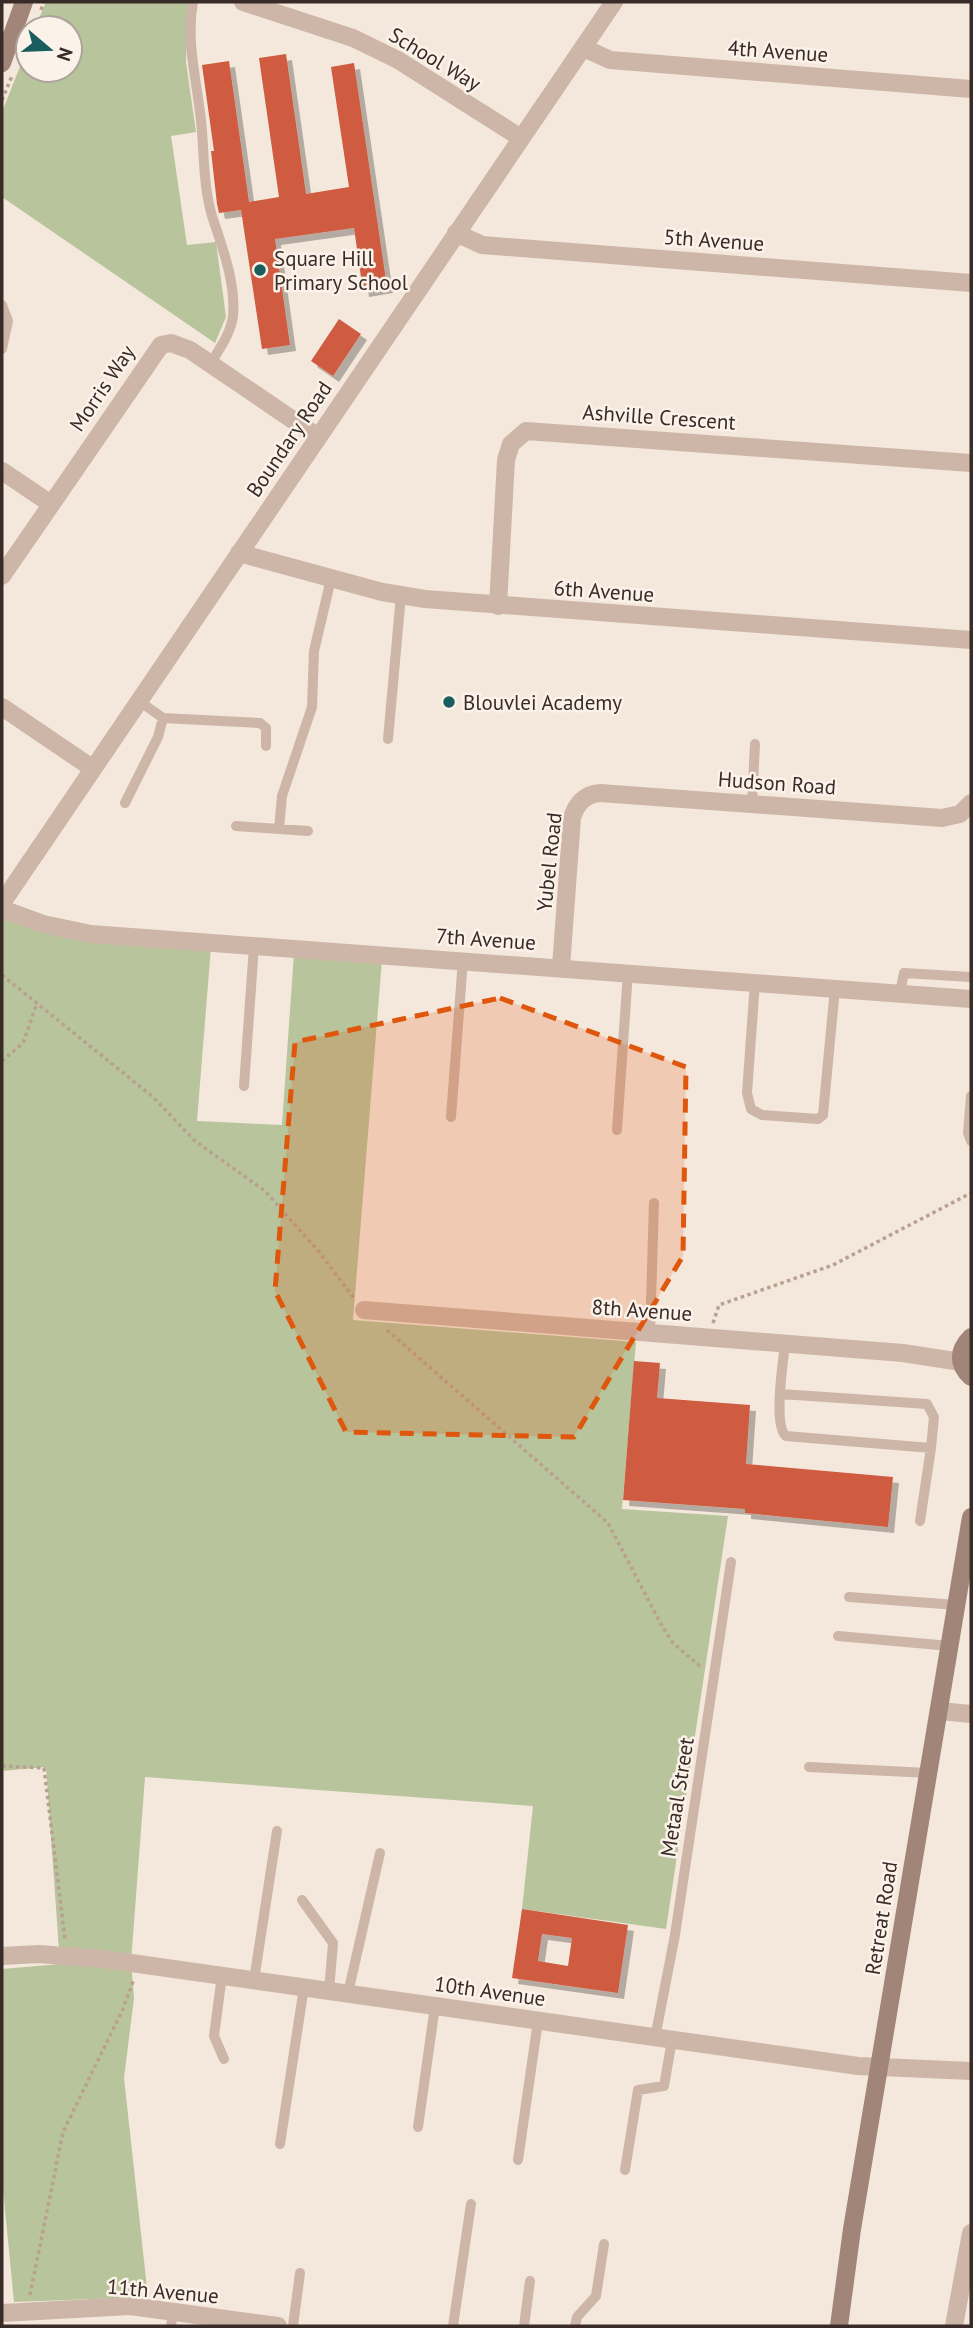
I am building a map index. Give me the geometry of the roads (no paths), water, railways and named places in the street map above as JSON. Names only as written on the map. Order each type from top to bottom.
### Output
[{"type":"main road","points":[[2,62],[24,2]]},
{"type":"main road","name":"Retreat Road","points":[[839,2326],[971,1517]]},
{"type":"street","name":"School Way","points":[[243,2],[353,38],[398,60],[521,138]]},
{"type":"street","name":"Boundary Road","points":[[2,903],[614,2]]},
{"type":"street","name":"4th Avenue","points":[[584,48],[610,60],[971,89]]},
{"type":"street","name":"5th Avenue","points":[[456,233],[482,245],[971,283]]},
{"type":"street","name":"Morris Way","points":[[2,576],[157,347],[171,343],[183,346],[318,437]]},
{"type":"street","name":"Ashville Crescent","points":[[498,606],[506,460],[511,443],[526,431],[971,463]]},
{"type":"street","points":[[2,471],[51,504]]},
{"type":"street","name":"6th Avenue","points":[[239,553],[401,595],[498,606],[971,640]]},
{"type":"street","points":[[2,707],[92,768]]},
{"type":"street","name":"Hudson Road","points":[[578,805],[590,794],[600,793],[942,818],[960,814],[971,803]]},
{"type":"street","name":"Yubel Road","points":[[561,967],[572,818],[578,805]]},
{"type":"street","name":"7th Avenue","points":[[2,909],[43,924],[91,934],[971,999]]},
{"type":"street","name":"8th Avenue","points":[[364,1310],[916,1354],[968,1364]]},
{"type":"street","points":[[939,1711],[971,1714]]},
{"type":"street","name":"10th Avenue","points":[[2,1956],[67,1956],[139,1964],[858,2066],[971,2071]]},
{"type":"street","points":[[954,2326],[970,2244]]},
{"type":"street","points":[[98,2326],[101,2307]]},
{"type":"street","name":"11th Avenue","points":[[2,2313],[101,2307],[172,2319],[278,2326]]},
{"type":"lane","points":[[192,2],[192,64],[202,155],[211,215],[225,250],[233,311],[230,329],[210,364]]},
{"type":"lane","points":[[2,305],[8,321],[2,349]]},
{"type":"lane","points":[[279,829],[282,796],[312,707],[314,652],[331,579]]},
{"type":"lane","points":[[388,739],[401,595]]},
{"type":"lane","points":[[139,701],[163,718],[260,723],[266,728],[266,746]]},
{"type":"lane","points":[[125,803],[158,737],[163,718]]},
{"type":"lane","points":[[752,804],[755,744]]},
{"type":"lane","points":[[236,826],[308,831]]},
{"type":"lane","points":[[244,1086],[254,946]]},
{"type":"lane","points":[[451,1117],[463,960]]},
{"type":"lane","points":[[617,1130],[628,972]]},
{"type":"lane","points":[[900,993],[904,973],[971,977]]},
{"type":"lane","points":[[755,982],[747,1093],[751,1109],[762,1115],[818,1119],[823,1115],[835,988]]},
{"type":"lane","points":[[971,1096],[968,1133],[971,1141]]},
{"type":"lane","points":[[650,1334],[654,1203]]},
{"type":"lane","points":[[785,1344],[779,1424],[786,1436],[931,1448]]},
{"type":"lane","points":[[781,1394],[927,1404],[934,1417],[920,1521]]},
{"type":"lane","name":"Metaal Street","points":[[625,2170],[638,2090],[664,2086],[664,2039],[675,1935],[732,1562]]},
{"type":"lane","points":[[849,1597],[957,1605]]},
{"type":"lane","points":[[838,1636],[950,1646]]},
{"type":"lane","points":[[809,1767],[928,1773]]},
{"type":"lane","points":[[254,1980],[277,1832]]},
{"type":"lane","points":[[348,1993],[380,1853]]},
{"type":"lane","points":[[302,1900],[333,1943],[329,1991]]},
{"type":"lane","points":[[222,1975],[214,2035],[224,2059]]},
{"type":"lane","points":[[281,2144],[304,1987]]},
{"type":"lane","points":[[418,2127],[435,2006]]},
{"type":"lane","points":[[518,2160],[538,2021]]},
{"type":"lane","points":[[453,2326],[471,2204]]},
{"type":"lane","points":[[575,2326],[577,2317],[597,2294],[604,2244]]},
{"type":"lane","points":[[293,2326],[300,2273]]},
{"type":"lane","points":[[524,2326],[530,2281]]},
{"type":"place","name":"Square Hill Primary School","points":[[260,270]]},
{"type":"place","name":"Blouvlei Academy","points":[[449,702]]}]
